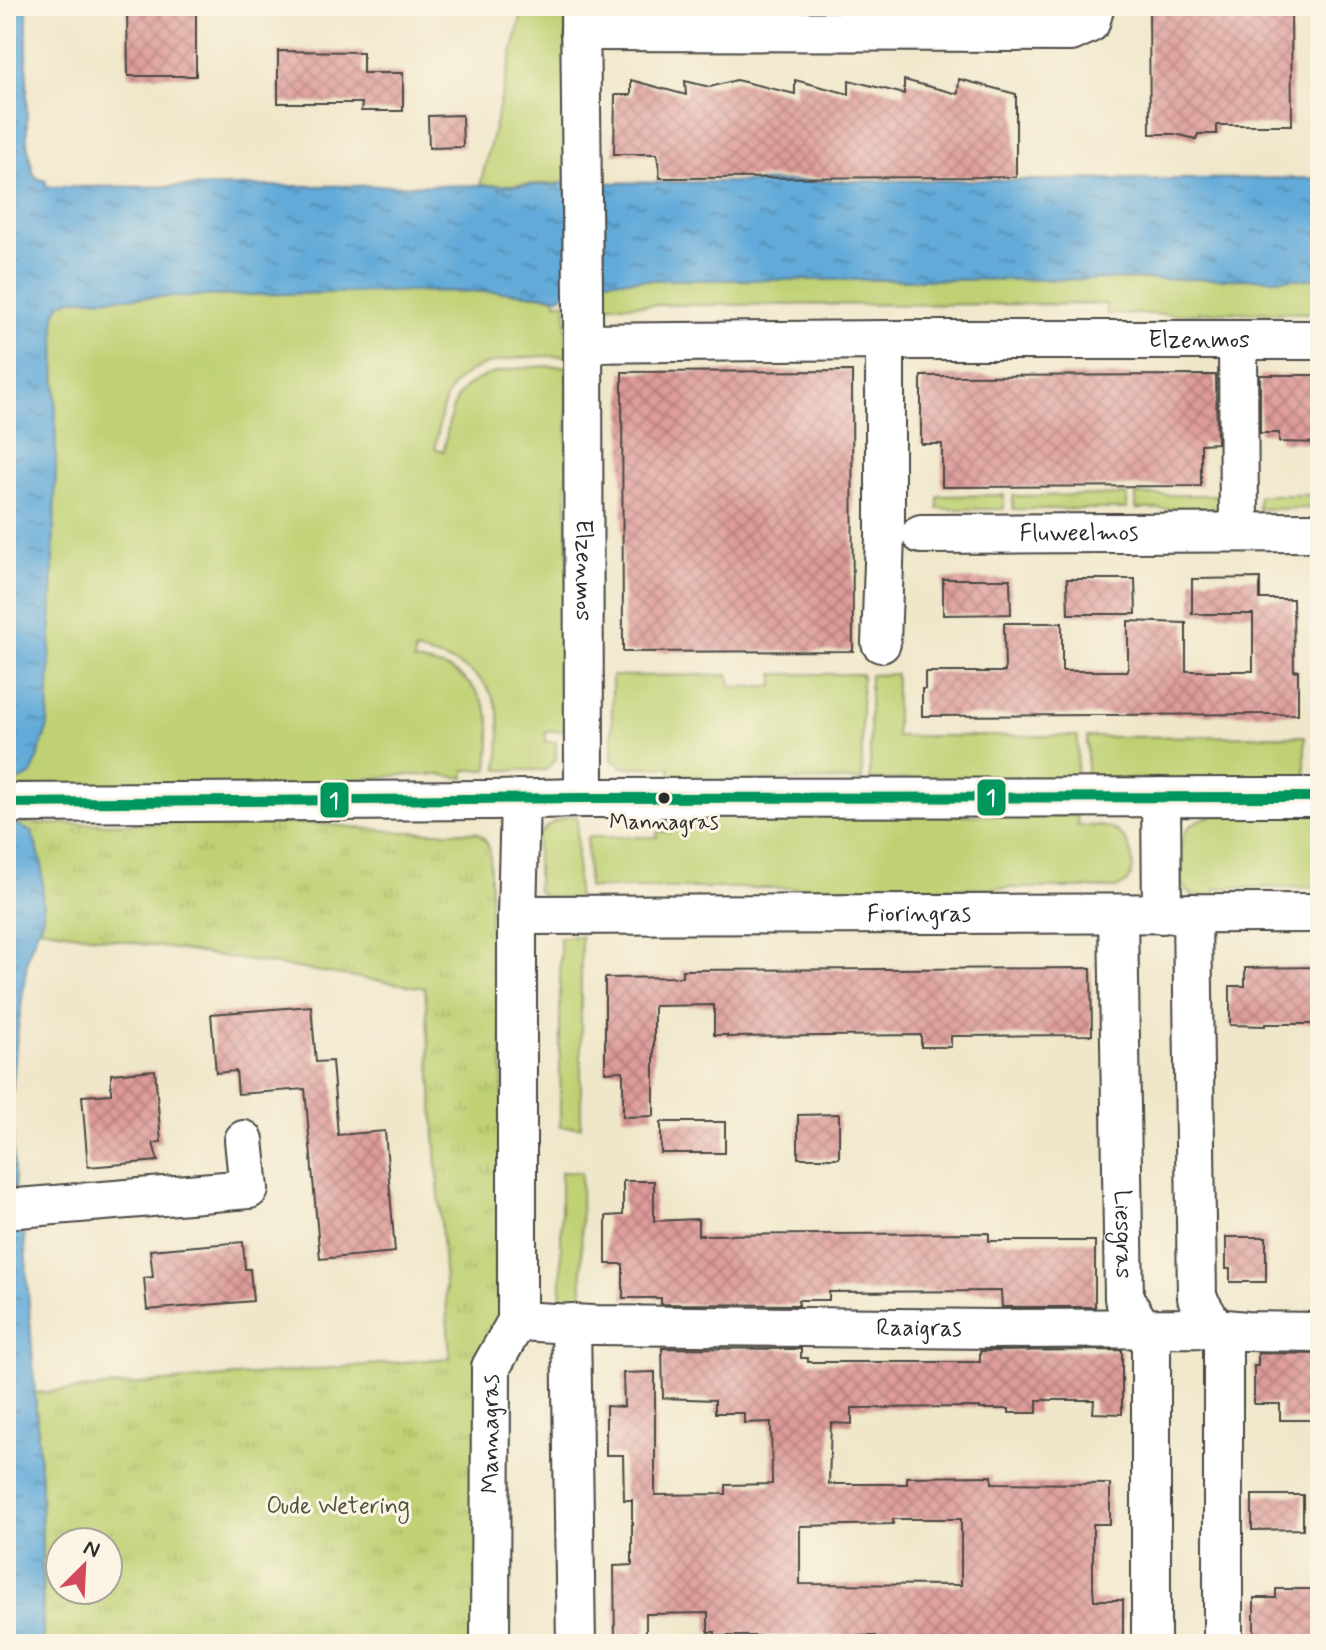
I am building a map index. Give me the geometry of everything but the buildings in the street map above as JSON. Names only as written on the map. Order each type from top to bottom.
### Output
[{"type":"street","points":[[580,18],[994,19],[1071,32],[1090,23],[1095,6]]},
{"type":"street","name":"Elzenmos","points":[[580,18],[584,798]]},
{"type":"street","points":[[881,643],[885,537],[885,340]]},
{"type":"street","points":[[1238,340],[1239,532]]},
{"type":"street","name":"Elzenmos","points":[[583,343],[1320,340]]},
{"type":"street","name":"Fluweelmos","points":[[921,534],[1320,532]]},
{"type":"street","points":[[1161,797],[1177,914],[1197,1298],[1223,1342],[1223,1644]]},
{"type":"street","points":[[11,803],[1320,797]]},
{"type":"street","name":"Mannagras","points":[[490,1644],[491,1367],[517,1321],[520,799]]},
{"type":"street","name":"Fioringras","points":[[517,915],[1320,913]]},
{"type":"street","name":"Liesgras","points":[[1118,914],[1124,1299],[1151,1342],[1151,1644]]},
{"type":"street","points":[[9,1209],[249,1189],[244,1140]]},
{"type":"street","name":"Raaigras","points":[[517,1321],[622,1326],[1215,1328],[1320,1332]]},
{"type":"street","points":[[571,1323],[576,1644]]},
{"type":"green space","points":[[518,6],[566,6],[566,183],[480,186],[521,17]]},
{"type":"green space","points":[[1010,6],[1080,6],[1073,14],[1018,15]]},
{"type":"green space","points":[[1320,279],[1320,313],[1107,314],[1106,304],[606,305],[604,301],[604,280]]},
{"type":"green space","points":[[413,291],[507,292],[556,297],[556,302],[566,302],[567,356],[504,360],[473,370],[461,378],[444,403],[435,449],[444,451],[455,403],[466,387],[507,370],[567,366],[568,731],[546,731],[546,742],[556,742],[556,759],[546,770],[498,770],[499,718],[489,690],[480,679],[457,664],[415,651],[414,661],[451,670],[472,686],[482,700],[490,725],[488,770],[465,770],[465,778],[401,775],[297,787],[12,788],[56,464],[55,315],[59,306],[72,299]]},
{"type":"green space","points":[[1004,495],[1004,509],[938,509],[938,496]]},
{"type":"green space","points":[[1127,495],[1127,509],[1013,509],[1013,496]]},
{"type":"green space","points":[[1136,495],[1222,495],[1222,509],[1136,509]]},
{"type":"green space","points":[[1258,495],[1320,495],[1320,508],[1258,509]]},
{"type":"green space","points":[[774,674],[862,674],[862,780],[671,781],[670,767],[622,767],[612,760],[612,676],[730,675],[731,687],[774,686]]},
{"type":"green space","points":[[896,674],[896,736],[1078,736],[1077,779],[870,780],[870,675]]},
{"type":"green space","points":[[1305,736],[1305,779],[1087,779],[1087,737]]},
{"type":"green space","points":[[1219,814],[1320,814],[1320,887],[1216,888],[1214,897],[1206,898],[1188,892],[1180,875],[1179,856],[1183,838],[1186,831],[1199,820]]},
{"type":"green space","points":[[1077,815],[1078,826],[1107,827],[1121,835],[1129,847],[1132,870],[1123,885],[1116,888],[588,888],[587,837],[657,837],[657,832],[671,832],[670,816]]},
{"type":"green space","points":[[577,816],[577,901],[544,896],[537,890],[537,837],[554,822]]},
{"type":"green space","name":"Oude Wetering","points":[[12,822],[310,823],[402,832],[475,832],[486,842],[490,851],[490,935],[502,935],[503,1316],[476,1644],[43,1644],[41,1483],[35,1393],[450,1358],[425,988],[39,928],[43,917]]},
{"type":"green space","points":[[581,936],[581,1127],[560,1127],[560,937]]},
{"type":"green space","points":[[561,1172],[581,1172],[582,1308],[561,1307]]},
{"type":"water","points":[[6,6],[27,6],[27,142],[33,172],[37,178],[46,181],[46,187],[1320,178],[1320,279],[604,280],[559,297],[507,292],[413,291],[72,299],[60,304],[55,315],[56,464],[48,726],[32,774],[12,784],[12,822],[32,832],[42,864],[43,917],[28,955],[11,1103],[15,1196],[24,1230],[41,1483],[43,1644],[6,1644]]},
{"type":"transit line","name":"1","points":[[6,803],[1320,797]]},
{"type":"place","name":"Mannagras","points":[[664,798]]}]
